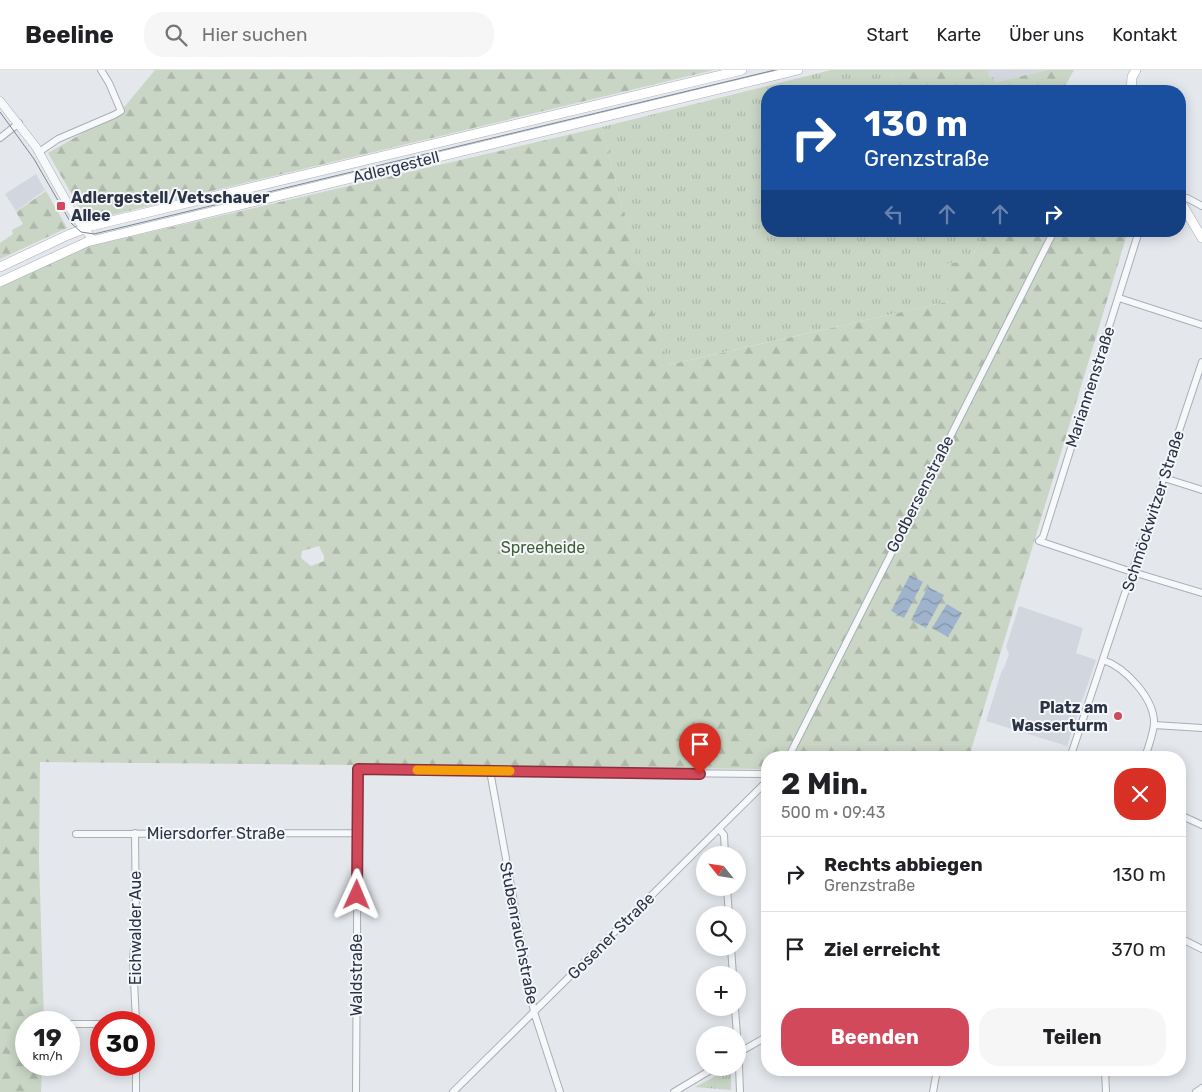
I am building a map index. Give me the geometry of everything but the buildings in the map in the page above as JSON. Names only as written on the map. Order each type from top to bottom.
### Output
[{"type":"main road","name":"Adlergestell","points":[[0,267],[84,228],[742,70]]},
{"type":"main road","name":"Adlergestell","points":[[0,282],[92,240],[798,70]]},
{"type":"main road","points":[[1131,85],[1132,78],[1136,70]]},
{"type":"main road","points":[[1186,211],[1202,238]]},
{"type":"street","points":[[39,152],[58,139],[121,111],[101,70]]},
{"type":"street","points":[[0,101],[39,152],[74,215],[92,240]]},
{"type":"street","points":[[0,138],[19,124]]},
{"type":"street","points":[[1186,198],[1202,206]]},
{"type":"street","name":"Godbersenstraße","points":[[792,751],[1051,237]]},
{"type":"street","name":"Mariannenstraße","points":[[1136,573],[1039,541],[1043,537],[1137,237]]},
{"type":"street","points":[[1118,298],[1202,325]]},
{"type":"street","name":"Schmöckwitzer Straße","points":[[1072,751],[1103,660],[1136,573],[1164,478],[1202,362]]},
{"type":"street","points":[[1164,478],[1202,490]]},
{"type":"street","points":[[1136,573],[1202,593]]},
{"type":"street","points":[[1103,660],[1127,676],[1142,691],[1150,706],[1154,725],[1147,751]]},
{"type":"street","points":[[1154,725],[1202,728]]},
{"type":"street","name":"Waldstraße","points":[[356,1092],[358,769],[490,772]]},
{"type":"street","points":[[490,772],[761,774]]},
{"type":"street","name":"Stubenrauchstraße","points":[[490,772],[534,1012],[560,1092]]},
{"type":"street","name":"Gosener Straße","points":[[453,1092],[761,787]]},
{"type":"street","points":[[1186,818],[1202,825]]},
{"type":"street","points":[[719,829],[724,834],[725,846]]},
{"type":"street","name":"Miersdorfer Straße","points":[[76,834],[357,833]]},
{"type":"street","name":"Eichwalder Aue","points":[[135,834],[136,924],[133,960],[135,1011]]},
{"type":"street","points":[[1186,941],[1202,949]]},
{"type":"street","points":[[746,1048],[761,1040]]},
{"type":"street","points":[[136,1076],[136,1092]]},
{"type":"street","points":[[674,1092],[682,1090],[702,1076]]},
{"type":"street","points":[[739,1076],[740,1092]]},
{"type":"street","points":[[933,1092],[936,1076]]},
{"type":"street","points":[[1105,1076],[1106,1092]]},
{"type":"street","points":[[1196,1092],[1202,1088]]},
{"type":"shaded area","points":[[988,70],[1048,70],[994,82],[990,78]]},
{"type":"shaded area","points":[[36,174],[45,190],[16,211],[5,194]]},
{"type":"shaded area","points":[[1019,606],[1083,628],[1076,653],[1096,660],[1067,746],[986,721],[1009,654],[1006,647]]},
{"type":"green space","points":[[155,70],[714,70],[87,221],[48,153],[121,111]]},
{"type":"green space","points":[[831,70],[891,70],[895,85],[771,85]]},
{"type":"green space","points":[[891,70],[988,70],[990,78],[993,77],[995,82],[1048,70],[1074,70],[1066,85],[895,85]]},
{"type":"green space","points":[[761,87],[761,237],[982,237],[950,301],[667,365],[621,203],[602,127]]},
{"type":"green space","name":"Spreeheide","points":[[602,127],[621,203],[668,365],[950,301],[943,264],[970,261],[982,237],[1126,237],[971,751],[761,751],[761,769],[40,762],[39,860],[44,1011],[15,1011],[15,1076],[42,1076],[41,1092],[0,1092],[0,287],[86,247]],"holes":[[[319,546],[324,556],[324,561],[311,566],[301,558],[302,551]]]},
{"type":"green space","points":[[46,191],[67,228],[0,259],[0,243],[13,234],[12,230],[23,224],[16,212]]},
{"type":"green space","points":[[716,1076],[731,1076],[731,1090],[695,1087]]},
{"type":"water","points":[[910,575],[923,582],[904,618],[891,611]]},
{"type":"water","points":[[928,587],[944,595],[926,628],[911,620]]},
{"type":"water","points":[[947,604],[962,613],[948,637],[932,628]]},
{"type":"tram line","points":[[0,112],[34,159],[71,223],[81,232],[94,234],[775,70]]},
{"type":"slow traffic","points":[[417,770],[510,771]]},
{"type":"place","name":"Adlergestell/Vetschauer Allee","points":[[61,206]]},
{"type":"place","name":"Platz am Wasserturm","points":[[1118,716]]},
{"type":"route","points":[[357,895],[358,769],[700,774]]}]
